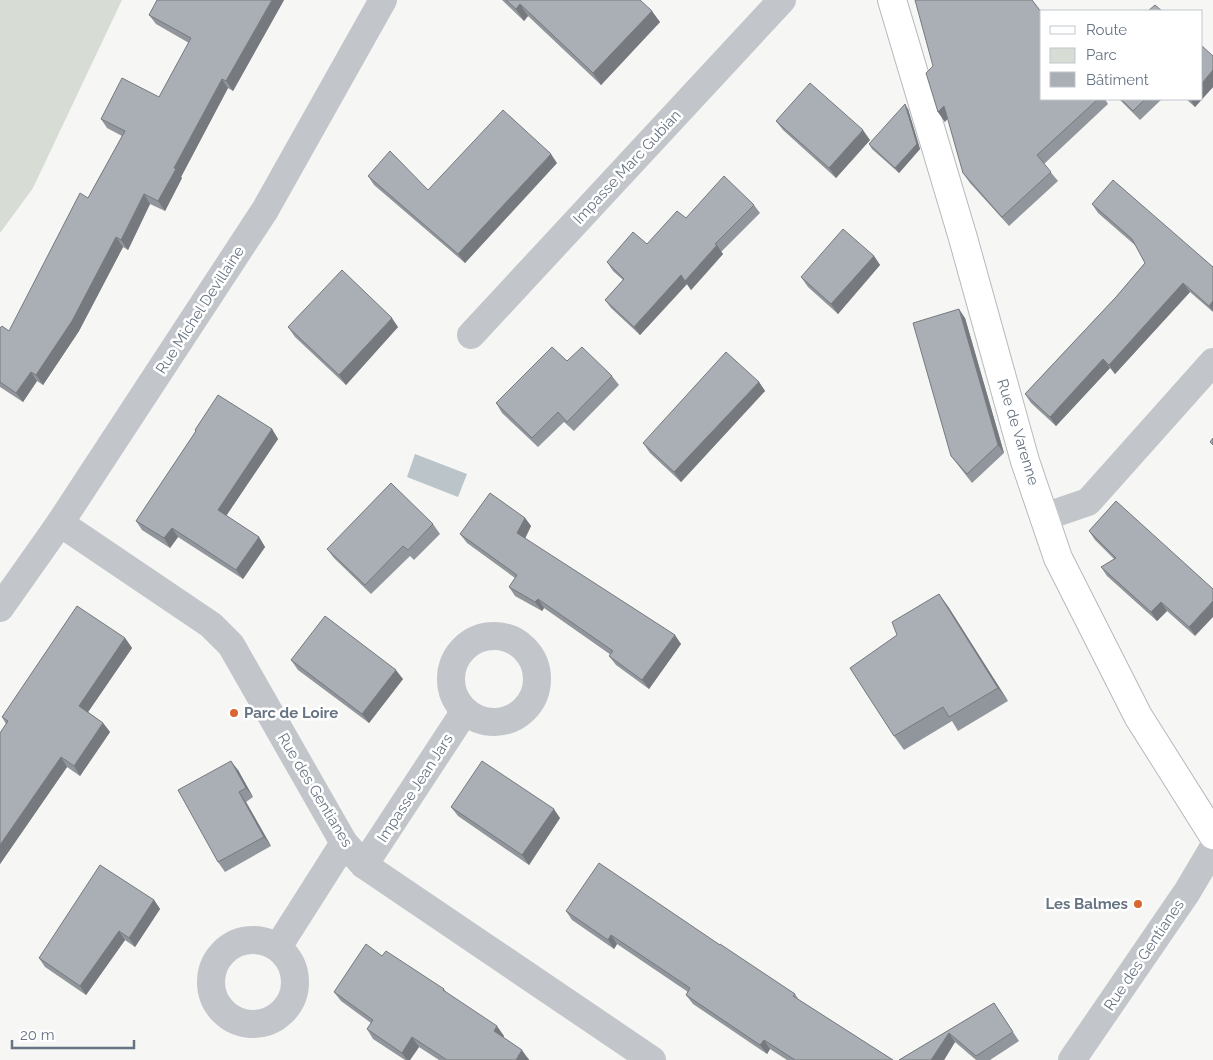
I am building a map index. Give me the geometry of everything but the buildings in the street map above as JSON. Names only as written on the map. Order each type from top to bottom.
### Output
[{"type":"street","name":"Rue Michel Devillaine","points":[[0,608],[60,523],[266,210],[383,0]]},
{"type":"street","name":"Impasse Marc Gubian","points":[[471,334],[782,0]]},
{"type":"street","name":"Rue de Varenne","points":[[898,3],[1025,461],[1058,558],[1138,716],[1213,835]]},
{"type":"street","points":[[1044,517],[1088,502],[1213,362]]},
{"type":"street","name":"Rue des Gentianes","points":[[60,523],[211,625],[231,645],[344,843],[364,865],[652,1060]]},
{"type":"street","name":"Impasse Jean Jars","points":[[364,865],[465,711]]},
{"type":"street","points":[[278,947],[344,843]]},
{"type":"street","name":"Rue des Gentianes","points":[[1072,1060],[1187,892],[1213,848]]},
{"type":"green space","points":[[0,0],[122,0],[33,188],[0,233]]},
{"type":"shaded area","points":[[415,454],[467,474],[458,497],[407,477]]},
{"type":"place","name":"Parc de Loire","points":[[234,713]]},
{"type":"place","name":"Les Balmes","points":[[1138,904]]}]
